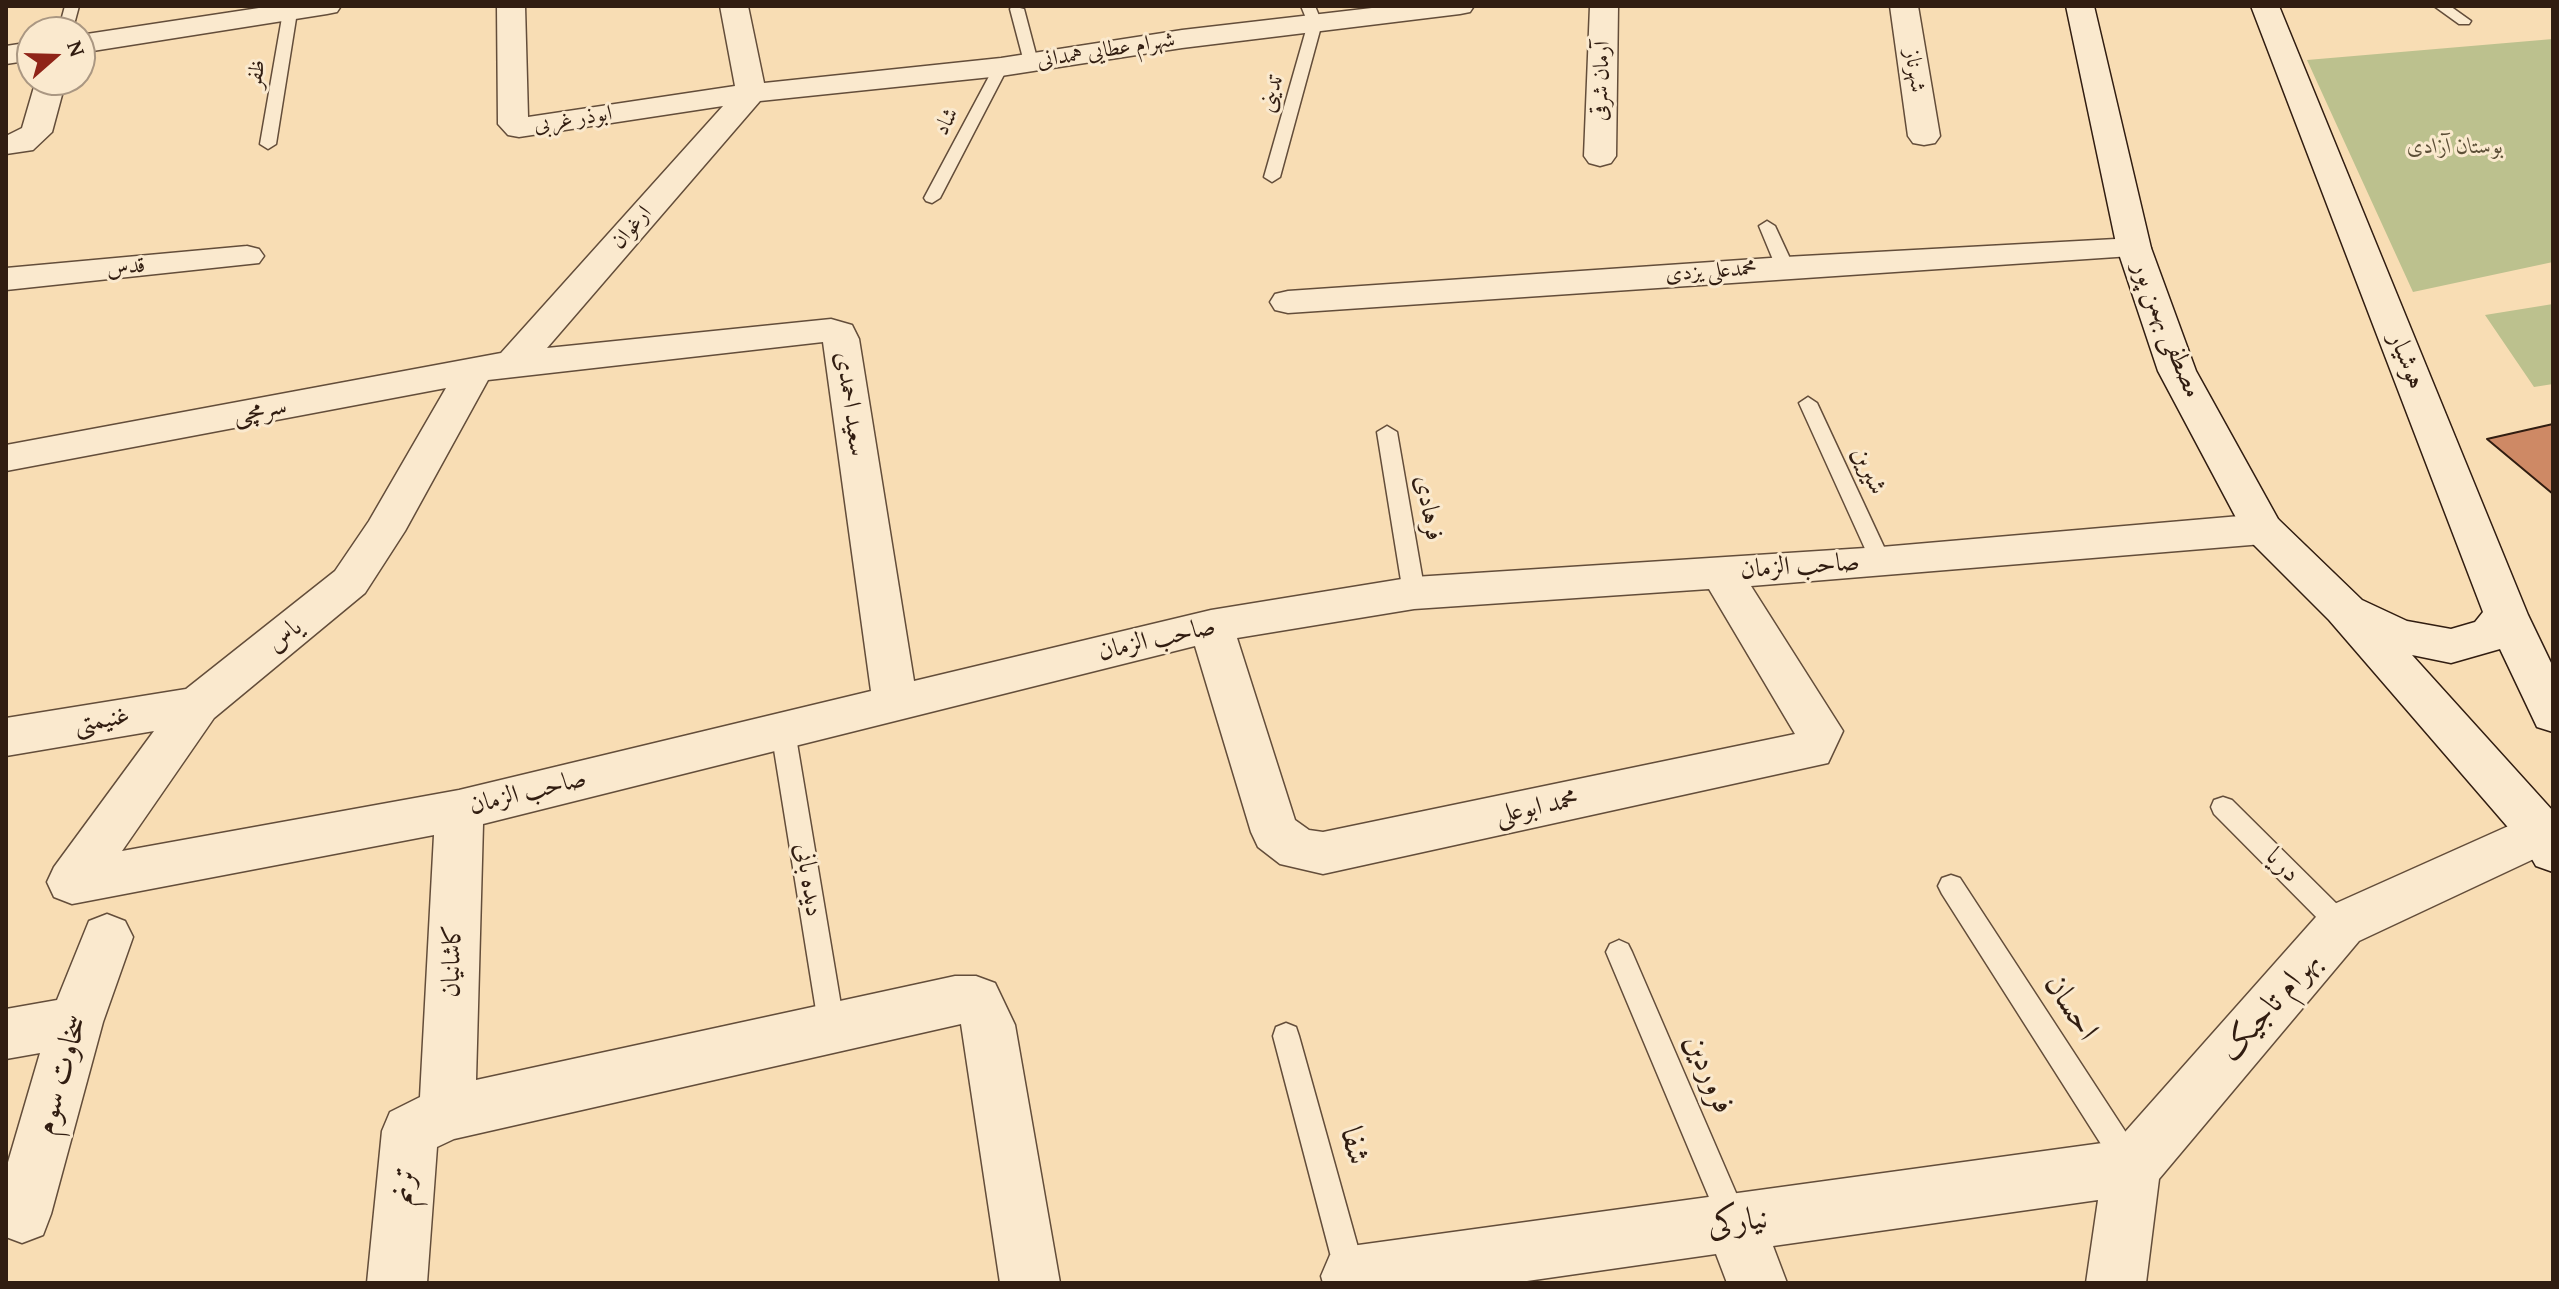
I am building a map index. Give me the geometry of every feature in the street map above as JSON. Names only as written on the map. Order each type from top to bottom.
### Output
[{"type":"street","points":[[96,41],[291,9],[327,6]]},
{"type":"street","name":"ابوذر غربی","points":[[511,6],[513,124],[519,128],[751,93]]},
{"type":"street","points":[[734,6],[751,93]]},
{"type":"street","name":"شهرام عطایی همدانی","points":[[751,93],[1001,67],[1312,15],[1460,6]]},
{"type":"street","name":"آرمان شرقی","points":[[1600,156],[1604,6]]},
{"type":"street","name":"شهرناز","points":[[1904,6],[1924,136]]},
{"type":"street","name":"مصطفی بهمن پور","points":[[2080,6],[2134,248],[2177,371],[2263,529],[2344,609],[2547,841]]},
{"type":"street","name":"هوشیار","points":[[2265,6],[2506,615],[2553,714]]},
{"type":"street","name":"ارغوان","points":[[494,367],[751,93]]},
{"type":"street","points":[[6,145],[22,143],[36,132],[46,96]]},
{"type":"street","name":"محمدعلی یزدی","points":[[1288,302],[1785,267],[2134,248]]},
{"type":"street","name":"قدس","points":[[6,279],[247,256]]},
{"type":"street","name":"سعید احمدی","points":[[494,367],[831,330],[839,333],[895,704]]},
{"type":"street","name":"سرمچی","points":[[6,458],[494,367]]},
{"type":"street","name":"یاس","points":[[72,882],[198,705],[350,582],[494,367]]},
{"type":"street","name":"صاحب الزمان","points":[[72,882],[459,810],[1211,626],[1414,593],[1881,562],[2263,529]]},
{"type":"street","name":"محمد ابوعلی","points":[[1211,626],[1275,832],[1297,849],[1323,853],[1812,750],[1820,731],[1721,573]]},
{"type":"street","name":"مصطفی بهمن پور","points":[[2344,609],[2398,636],[2451,646],[2490,635],[2506,615]]},
{"type":"street","name":"غنیمتی","points":[[6,737],[198,705]]},
{"type":"street","name":"کاشانیان","points":[[447,1113],[459,810]]},
{"type":"street","name":"بهرام تاجیک","points":[[2132,1167],[2341,925],[2547,841]]},
{"type":"street","name":"سخاوت سوم","points":[[22,1214],[76,1022],[107,937]]},
{"type":"street","points":[[447,1113],[955,1000],[976,1000],[988,1025],[1030,1283]]},
{"type":"street","points":[[6,1034],[76,1022]]},
{"type":"street","name":"ترنم","points":[[397,1283],[410,1131],[447,1113]]},
{"type":"street","points":[[2116,1283],[2132,1167]]},
{"type":"street","name":"نیارکی","points":[[1352,1279],[2132,1167]]},
{"type":"street","points":[[1734,1223],[1757,1283]]},
{"type":"lane","points":[[2441,6],[2464,21]]},
{"type":"lane","name":"ظفر","points":[[268,144],[291,9]]},
{"type":"lane","points":[[1017,9],[1031,62]]},
{"type":"lane","name":"تدینی","points":[[1272,177],[1312,15]]},
{"type":"lane","name":"شاد","points":[[932,198],[1001,67]]},
{"type":"lane","points":[[1767,226],[1785,267]]},
{"type":"lane","name":"شیرین","points":[[1808,403],[1881,562]]},
{"type":"lane","name":"فرهادی","points":[[1387,432],[1414,593]]},
{"type":"lane","name":"دیده بانی","points":[[783,731],[832,1029]]},
{"type":"lane","name":"دریا","points":[[2223,807],[2341,925]]},
{"type":"lane","name":"احسان","points":[[1951,886],[2132,1167]]},
{"type":"lane","name":"فروردین","points":[[1619,952],[1734,1223]]},
{"type":"lane","name":"شفا","points":[[1286,1036],[1352,1279]]},
{"type":"green space","name":"بوستان آزادی","points":[[2553,39],[2553,262],[2413,292],[2307,60]]},
{"type":"green space","points":[[2553,304],[2553,384],[2534,387],[2485,315]]},
{"type":"building","points":[[2553,424],[2553,494],[2487,439]]}]
